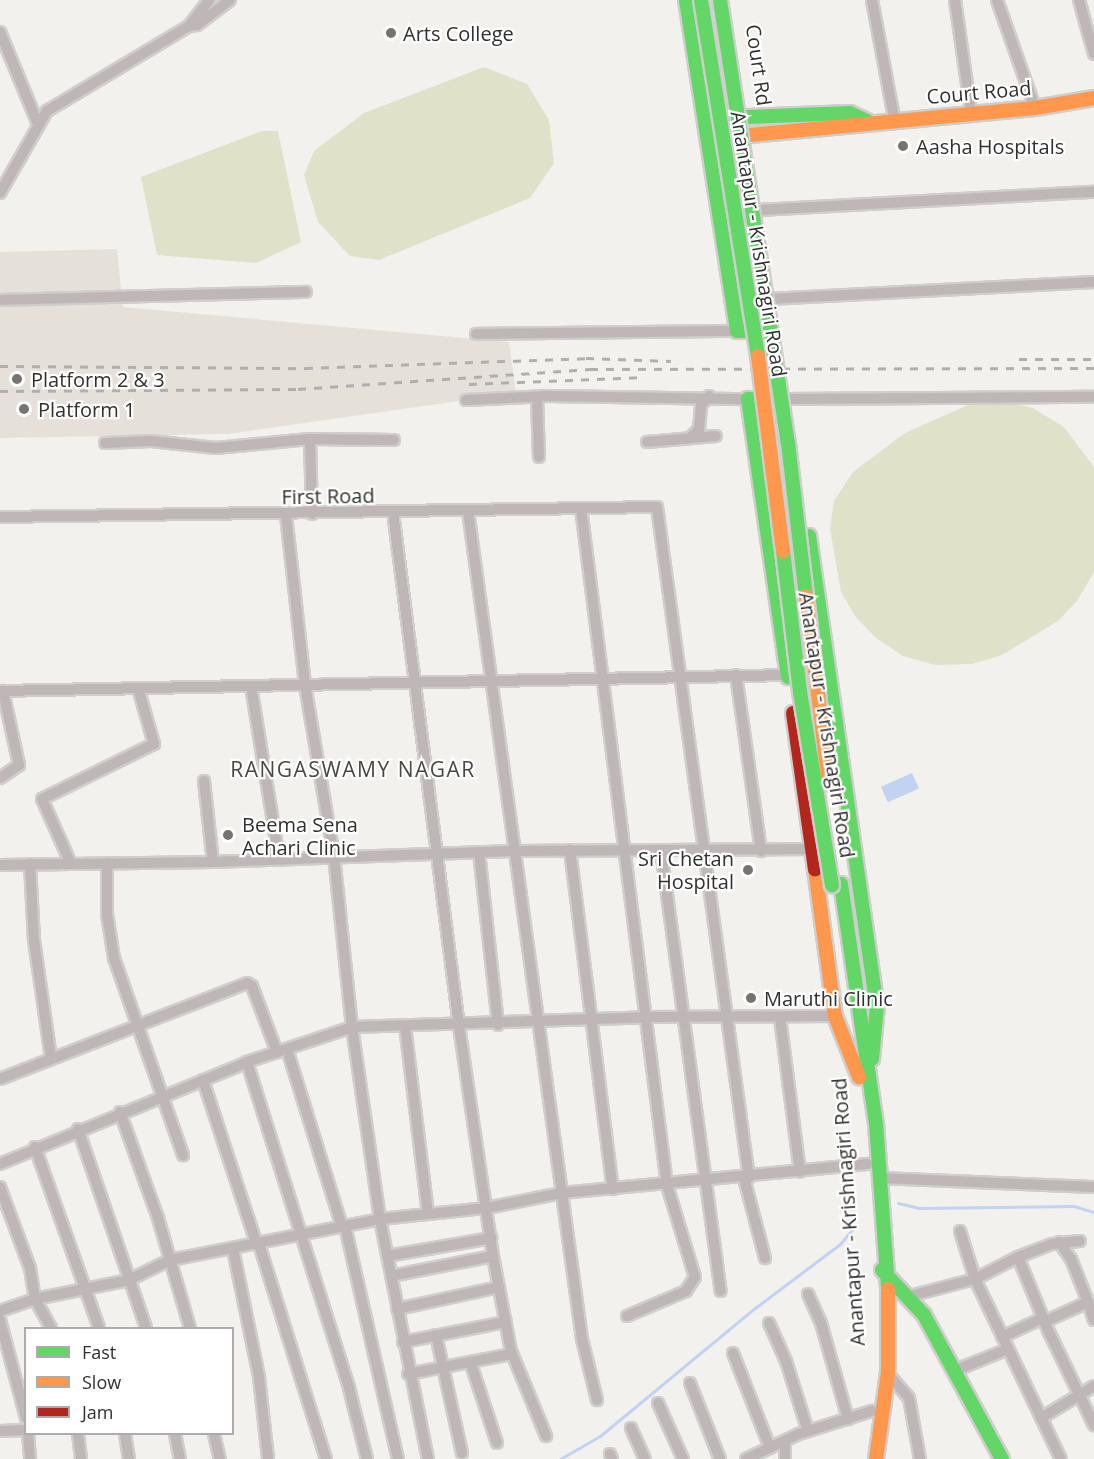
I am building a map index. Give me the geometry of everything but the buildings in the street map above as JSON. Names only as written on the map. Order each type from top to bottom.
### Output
[{"type":"main road","points":[[686,0],[737,331]]},
{"type":"main road","name":"Anantapur - Krishnagiri Road","points":[[701,0],[762,382],[800,692],[837,884],[879,1178],[887,1275],[866,1459]]},
{"type":"main road","points":[[720,0],[788,443],[837,884]]},
{"type":"main road","name":"Court Rd","points":[[730,0],[750,135],[772,331],[737,331]]},
{"type":"main road","name":"Court Road","points":[[750,135],[849,127],[867,121],[894,118],[1035,108],[1094,98]]},
{"type":"main road","name":"Court Road","points":[[747,117],[850,113],[867,121]]},
{"type":"main road","points":[[748,399],[787,399],[827,648],[877,1006],[865,1077],[835,1016],[748,399]]},
{"type":"main road","name":"Anantapur - Krishnagiri Road","points":[[865,1077],[875,1264],[884,1301],[888,1372],[876,1459]]},
{"type":"main road","points":[[875,1264],[910,1296],[956,1370],[1002,1459]]},
{"type":"main road","points":[[884,1301],[904,1306],[915,1317],[993,1459]]},
{"type":"street","points":[[0,193],[47,111],[189,26],[209,0]]},
{"type":"street","points":[[189,26],[197,25],[230,0]]},
{"type":"street","points":[[872,0],[894,118]]},
{"type":"street","points":[[955,0],[971,113]]},
{"type":"street","points":[[997,0],[1035,108]]},
{"type":"street","points":[[1079,0],[1094,54]]},
{"type":"street","points":[[0,32],[3,50],[38,124]]},
{"type":"street","points":[[759,210],[1094,192]]},
{"type":"street","points":[[769,299],[1094,282]]},
{"type":"street","points":[[0,300],[306,292]]},
{"type":"street","points":[[476,333],[737,331]]},
{"type":"street","points":[[690,438],[699,429],[701,405],[709,396]]},
{"type":"street","points":[[466,400],[709,396],[748,399]]},
{"type":"street","points":[[787,399],[1094,397]]},
{"type":"street","points":[[537,398],[539,457]]},
{"type":"street","points":[[647,442],[716,436]]},
{"type":"street","points":[[105,443],[163,441],[216,448],[310,439],[394,440]]},
{"type":"street","points":[[310,439],[312,514]]},
{"type":"street","name":"First Road","points":[[0,517],[286,515],[657,507],[682,676]]},
{"type":"street","points":[[581,508],[600,678],[627,850],[667,1185],[695,1277],[686,1291],[627,1316]]},
{"type":"street","points":[[468,511],[518,850],[561,1193],[582,1339],[597,1400]]},
{"type":"street","points":[[393,512],[414,682],[439,853],[459,1026],[499,1287],[512,1354],[546,1436]]},
{"type":"street","points":[[286,515],[305,685],[334,856],[352,1027],[380,1219],[408,1374],[428,1459]]},
{"type":"street","points":[[736,675],[760,851]]},
{"type":"street","points":[[0,778],[19,765],[1,691],[788,675]]},
{"type":"street","points":[[682,676],[706,850],[746,1178],[765,1258]]},
{"type":"street","points":[[250,686],[279,859]]},
{"type":"street","points":[[70,864],[42,800],[154,744],[138,688]]},
{"type":"street","points":[[204,782],[213,862]]},
{"type":"street","points":[[0,865],[213,862],[518,850],[760,851],[813,849]]},
{"type":"street","points":[[570,850],[613,1189]]},
{"type":"street","points":[[661,850],[685,1018],[704,1182],[721,1291]]},
{"type":"street","points":[[479,852],[498,1025]]},
{"type":"street","points":[[107,863],[110,942],[136,1024],[183,1155]]},
{"type":"street","points":[[30,864],[34,940],[51,1058]]},
{"type":"street","points":[[0,1078],[136,1024],[250,983],[282,1050],[344,1226],[398,1459]]},
{"type":"street","points":[[0,1164],[35,1147],[161,1095],[247,1062],[352,1027],[498,1025],[648,1017],[726,1019],[835,1016]]},
{"type":"street","points":[[780,1018],[800,1172]]},
{"type":"street","points":[[405,1026],[428,1214]]},
{"type":"street","points":[[247,1062],[348,1388],[367,1459]]},
{"type":"street","points":[[203,1080],[326,1459]]},
{"type":"street","points":[[120,1112],[170,1260],[189,1327]]},
{"type":"street","points":[[78,1129],[145,1327]]},
{"type":"street","points":[[35,1147],[87,1289],[98,1327]]},
{"type":"street","points":[[0,1311],[35,1299],[129,1280],[170,1260],[380,1219],[487,1208],[561,1193],[704,1182],[868,1164]]},
{"type":"street","points":[[879,1178],[1094,1187]]},
{"type":"street","points":[[0,1187],[30,1268],[35,1299],[50,1327]]},
{"type":"street","points":[[960,1231],[975,1279],[1061,1459]]},
{"type":"street","points":[[387,1256],[491,1238]]},
{"type":"street","points":[[910,1296],[975,1279],[1018,1257],[1059,1242],[1080,1241]]},
{"type":"street","points":[[1059,1242],[1071,1259],[1090,1304],[1094,1320]]},
{"type":"street","points":[[233,1249],[259,1377],[268,1459]]},
{"type":"street","points":[[391,1276],[494,1256]]},
{"type":"street","points":[[1018,1257],[1043,1320],[1094,1425]]},
{"type":"street","points":[[397,1309],[499,1287]]},
{"type":"street","points":[[808,1294],[821,1323],[848,1419]]},
{"type":"street","points":[[1002,1337],[1090,1304]]},
{"type":"street","points":[[0,1320],[24,1410]]},
{"type":"street","points":[[403,1342],[506,1322]]},
{"type":"street","points":[[769,1323],[786,1361],[808,1431]]},
{"type":"street","points":[[436,1335],[462,1453]]},
{"type":"street","points":[[956,1370],[1008,1349]]},
{"type":"street","points":[[733,1353],[770,1448]]},
{"type":"street","points":[[408,1374],[471,1364],[512,1354]]},
{"type":"street","points":[[471,1364],[496,1443]]},
{"type":"street","points":[[888,1372],[909,1398],[920,1459]]},
{"type":"street","points":[[690,1383],[720,1459]]},
{"type":"street","points":[[1041,1418],[1094,1386]]},
{"type":"street","points":[[658,1403],[683,1459]]},
{"type":"street","points":[[746,1459],[808,1431],[872,1412]]},
{"type":"street","points":[[631,1428],[645,1459]]},
{"type":"street","points":[[0,1431],[24,1432]]},
{"type":"street","points":[[27,1435],[30,1459]]},
{"type":"street","points":[[78,1435],[81,1459]]},
{"type":"street","points":[[125,1435],[129,1459]]},
{"type":"street","points":[[175,1435],[180,1459]]},
{"type":"street","points":[[214,1435],[220,1459]]},
{"type":"street","points":[[785,1441],[785,1459]]},
{"type":"shaded area","points":[[117,249],[123,307],[509,342],[516,393],[228,434],[0,438],[0,252]]},
{"type":"green space","points":[[484,67],[527,84],[549,120],[554,163],[530,198],[379,260],[350,256],[318,222],[304,175],[314,151],[364,113]]},
{"type":"green space","points":[[262,131],[278,131],[301,242],[256,263],[157,255],[141,177]]},
{"type":"green space","points":[[1001,401],[1033,408],[1064,427],[1094,467],[1094,572],[1077,601],[1058,621],[1002,655],[972,664],[935,665],[903,656],[876,638],[855,616],[841,592],[830,529],[834,501],[853,472],[905,433],[968,405]]},
{"type":"water","points":[[912,773],[919,789],[888,802],[881,787]]},
{"type":"waterway","points":[[898,1203],[919,1208],[1074,1206],[1094,1212]]},
{"type":"waterway","points":[[560,1459],[600,1436],[755,1308],[840,1244],[855,1226]]},
{"type":"railway","points":[[0,366],[305,368],[586,358],[671,361]]},
{"type":"railway","points":[[1019,359],[1094,359]]},
{"type":"railway","points":[[0,391],[298,389],[590,369],[1094,368]]},
{"type":"railway","points":[[469,384],[640,377]]},
{"type":"traffic: fast","points":[[686,0],[737,331],[763,331]]},
{"type":"traffic: fast","points":[[701,0],[758,356]]},
{"type":"traffic: fast","points":[[720,0],[788,443],[806,596]]},
{"type":"traffic: fast","points":[[747,117],[850,113],[867,121]]},
{"type":"traffic: fast","points":[[773,399],[748,399],[788,677]]},
{"type":"traffic: fast","points":[[809,536],[877,1006],[872,1059]]},
{"type":"traffic: fast","points":[[783,551],[800,692],[832,885]]},
{"type":"traffic: fast","points":[[841,884],[876,1124],[888,1289]]},
{"type":"traffic: fast","points":[[882,1270],[924,1315],[1002,1459]]},
{"type":"traffic: slow","points":[[750,135],[1035,108],[1094,98]]},
{"type":"traffic: slow","points":[[758,356],[783,551]]},
{"type":"traffic: slow","points":[[806,596],[829,784]]},
{"type":"traffic: slow","points":[[815,869],[835,1016],[859,1077]]},
{"type":"traffic: slow","points":[[876,1459],[888,1373],[888,1289]]},
{"type":"traffic: jam","points":[[793,713],[815,869]]},
{"type":"place","name":"Arts College","points":[[391,33]]},
{"type":"place","name":"Aasha Hospitals","points":[[903,146]]},
{"type":"place","name":"Platform 2 & 3","points":[[17,379]]},
{"type":"place","name":"Platform 1","points":[[24,409]]},
{"type":"place","name":"Beema Sena Achari Clinic","points":[[228,835]]},
{"type":"place","name":"Sri Chetan Hospital","points":[[748,870]]},
{"type":"place","name":"Maruthi Clinic","points":[[751,998]]},
{"type":"district","name":"RANGASWAMY NAGAR","points":[[353,769]]}]
